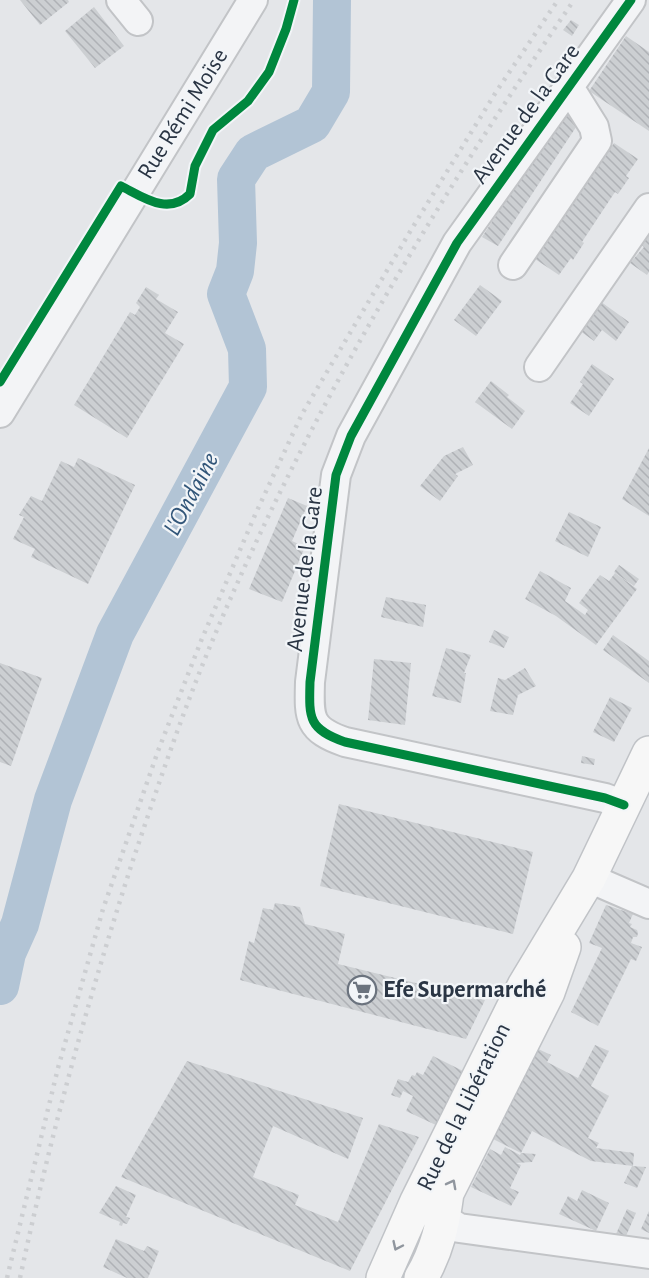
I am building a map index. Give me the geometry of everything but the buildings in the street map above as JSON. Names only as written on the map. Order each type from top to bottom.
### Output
[{"type":"main road","name":"Rue de la Libération","points":[[383,1278],[417,1201],[524,986],[589,878],[649,753]]},
{"type":"main road","name":"Rue de la Libération","points":[[421,1278],[437,1244],[444,1219],[447,1193],[548,992],[589,878]]},
{"type":"street","name":"Rue Rémi Moïse","points":[[0,413],[253,0]]},
{"type":"street","name":"Avenue de la Gare","points":[[624,805],[605,798],[345,742],[327,736],[316,726],[309,711],[310,682],[336,475],[351,436],[457,243],[631,0]]},
{"type":"street","points":[[513,265],[597,141],[594,127],[569,87]]},
{"type":"street","points":[[539,367],[649,208]]},
{"type":"street","points":[[589,878],[649,904]]},
{"type":"street","points":[[417,1201],[459,1228],[643,1262]]},
{"type":"waterway","name":"L'Ondaine","points":[[0,986],[7,953],[20,924],[53,800],[115,634],[248,387],[247,349],[226,294],[235,271],[238,243],[236,179],[253,153],[312,124],[331,92],[332,0]]},
{"type":"railway","points":[[7,1278],[58,1068],[103,909],[158,751],[201,641],[255,515],[302,414],[496,92],[558,0]]},
{"type":"railway","points":[[20,1278],[57,1121],[100,966],[160,780],[211,644],[288,476],[376,313],[472,154],[574,0]]},
{"type":"cycle path","points":[[0,382],[121,186],[147,199],[164,204],[173,204],[190,194],[195,166],[213,130],[248,101],[269,72],[286,29],[294,0]]},
{"type":"cycle path","points":[[624,805],[605,798],[345,742],[324,732],[313,721],[310,682],[336,475],[351,436],[457,243],[631,0]]},
{"type":"place","name":"Efe Supermarché","points":[[362,990]]}]
